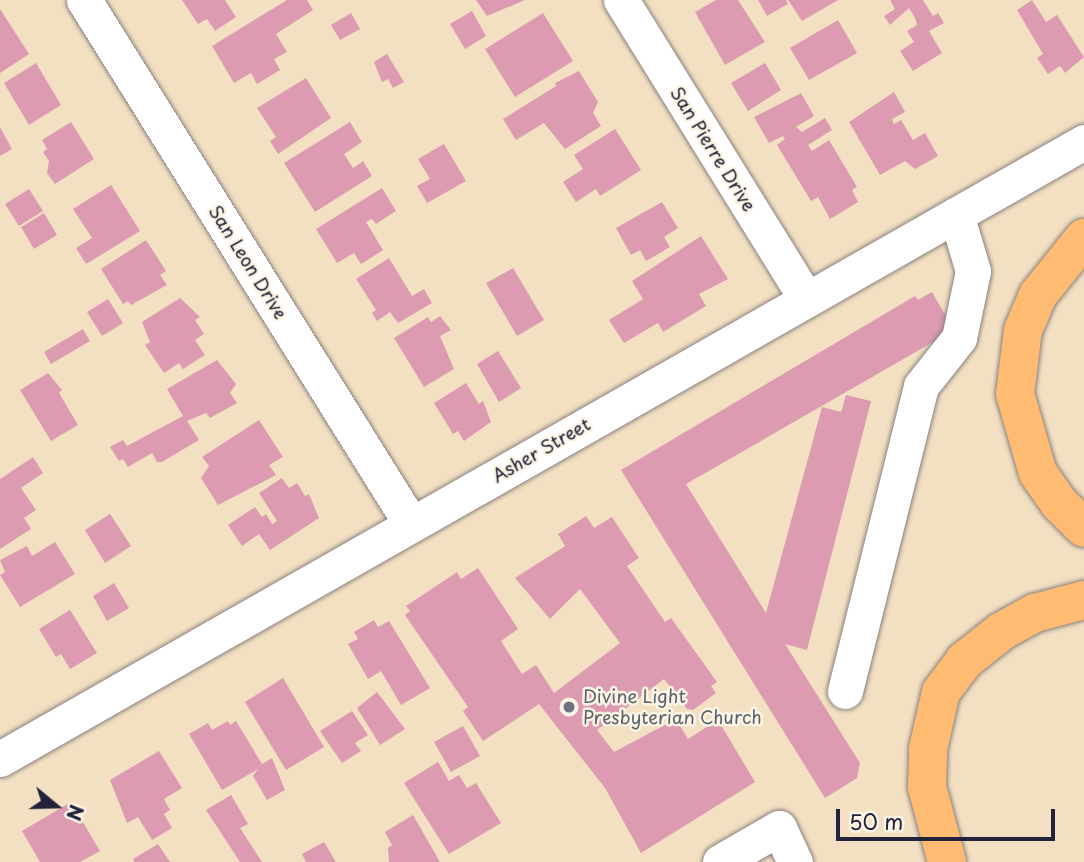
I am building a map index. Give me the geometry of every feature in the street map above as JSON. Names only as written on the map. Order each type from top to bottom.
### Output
[{"type":"highway","points":[[1084,238],[1038,295],[1023,330],[1016,394],[1038,473],[1059,503],[1084,528]]},
{"type":"highway","points":[[947,862],[927,787],[929,748],[941,692],[964,662],[1002,631],[1035,613],[1084,600]]},
{"type":"street","name":"San Leon Drive","points":[[84,0],[411,524]]},
{"type":"street","name":"San Pierre Drive","points":[[621,0],[806,298]]},
{"type":"street","name":"Asher Street","points":[[5,745],[411,524],[1084,142]]},
{"type":"street","points":[[845,691],[921,387],[959,338],[973,271],[956,214]]},
{"type":"street","points":[[720,862],[779,828],[795,862]]},
{"type":"building","points":[[182,0],[225,0],[236,17],[215,31],[207,19],[198,24]]},
{"type":"building","points":[[287,0],[307,0],[313,10],[276,34],[287,52],[274,59],[280,70],[257,84],[251,73],[234,83],[212,46]]},
{"type":"building","points":[[476,0],[525,0],[487,16]]},
{"type":"building","points":[[716,0],[738,0],[765,42],[725,65],[695,12]]},
{"type":"building","points":[[758,0],[786,0],[788,4],[767,16]]},
{"type":"building","points":[[788,0],[838,0],[802,21]]},
{"type":"building","points":[[890,0],[923,0],[933,16],[938,13],[944,23],[929,31],[942,53],[913,71],[900,51],[914,42],[907,31],[917,25],[915,18],[909,8],[890,25],[884,16],[895,9]]},
{"type":"building","points":[[1032,0],[1046,22],[1057,15],[1084,57],[1065,73],[1060,66],[1048,74],[1037,58],[1043,54],[1017,10]]},
{"type":"building","points":[[0,9],[29,54],[0,73]]},
{"type":"building","points":[[472,11],[486,36],[465,49],[450,24]]},
{"type":"building","points":[[351,13],[360,29],[340,40],[331,25]]},
{"type":"building","points":[[543,13],[573,61],[515,97],[485,49]]},
{"type":"building","points":[[838,20],[857,53],[809,80],[790,48]]},
{"type":"building","points":[[387,54],[404,82],[393,88],[388,79],[382,82],[374,62]]},
{"type":"building","points":[[36,63],[61,105],[29,125],[4,83]]},
{"type":"building","points":[[765,63],[781,90],[748,111],[731,83]]},
{"type":"building","points":[[579,71],[598,102],[593,113],[601,126],[565,149],[544,123],[516,140],[503,119],[556,86],[555,83]]},
{"type":"building","points":[[306,78],[331,118],[278,154],[270,141],[276,137],[257,108]]},
{"type":"building","points":[[894,92],[905,112],[892,119],[894,124],[901,120],[913,140],[925,133],[938,156],[915,169],[905,161],[880,175],[849,122]]},
{"type":"building","points":[[801,93],[814,116],[796,127],[802,132],[825,118],[832,130],[808,145],[812,151],[829,140],[857,187],[852,190],[858,202],[830,219],[818,197],[811,201],[777,145],[785,139],[783,136],[769,143],[754,117]]},
{"type":"building","points":[[71,122],[94,159],[55,184],[47,173],[49,161],[43,152],[47,149],[42,140]]},
{"type":"building","points":[[350,122],[362,142],[344,154],[353,168],[363,161],[372,176],[315,212],[284,163]]},
{"type":"building","points":[[0,127],[12,149],[0,156]]},
{"type":"building","points":[[615,129],[641,170],[600,196],[596,189],[576,202],[563,182],[583,169],[574,155]]},
{"type":"building","points":[[444,144],[466,181],[427,203],[417,186],[430,179],[418,159]]},
{"type":"building","points":[[111,185],[140,231],[86,264],[76,248],[92,238],[73,209]]},
{"type":"building","points":[[382,188],[396,211],[376,224],[372,219],[366,222],[383,250],[361,264],[354,253],[337,263],[316,229]]},
{"type":"building","points":[[29,189],[43,211],[19,226],[5,204]]},
{"type":"building","points":[[662,202],[678,228],[664,237],[670,247],[646,261],[640,250],[631,255],[616,228]]},
{"type":"building","points":[[44,213],[57,235],[34,249],[21,227]]},
{"type":"building","points":[[701,236],[728,279],[699,294],[706,306],[663,332],[658,323],[624,343],[609,320],[643,299],[632,281]]},
{"type":"building","points":[[146,240],[166,271],[160,275],[167,285],[131,305],[128,301],[123,304],[101,269]]},
{"type":"building","points":[[389,258],[412,296],[424,289],[432,303],[398,323],[390,312],[377,321],[372,313],[376,310],[356,279]]},
{"type":"building","points":[[513,268],[544,320],[517,336],[486,283]]},
{"type":"building","points":[[932,292],[954,330],[686,484],[766,613],[822,407],[841,412],[846,395],[871,401],[807,650],[785,644],[860,763],[857,778],[825,798],[621,470],[915,296],[918,300]]},
{"type":"building","points":[[180,298],[200,317],[195,320],[204,334],[195,340],[205,355],[183,369],[179,363],[164,373],[145,345],[150,342],[142,322]]},
{"type":"building","points":[[108,299],[123,323],[102,336],[87,312]]},
{"type":"building","points":[[440,316],[451,330],[440,336],[454,369],[424,387],[394,338],[428,317],[431,322]]},
{"type":"building","points":[[83,329],[90,341],[51,364],[44,352]]},
{"type":"building","points":[[498,351],[521,388],[499,402],[477,364]]},
{"type":"building","points":[[217,360],[236,384],[230,393],[237,403],[210,418],[206,413],[187,421],[199,440],[162,462],[157,462],[152,453],[128,467],[123,459],[119,461],[110,447],[123,440],[127,446],[183,416],[167,389]]},
{"type":"building","points":[[48,373],[62,390],[59,393],[78,425],[51,441],[20,390]]},
{"type":"building","points":[[466,383],[479,404],[483,401],[491,422],[464,441],[458,431],[453,434],[434,403]]},
{"type":"building","points":[[259,420],[283,457],[269,465],[276,475],[218,505],[201,478],[209,466],[202,457]]},
{"type":"building","points":[[33,457],[43,473],[21,488],[36,510],[24,518],[31,529],[0,549],[0,479]]},
{"type":"building","points":[[282,478],[289,488],[297,483],[305,496],[309,494],[319,518],[270,550],[259,534],[242,546],[228,525],[255,507],[262,517],[266,514],[272,524],[277,521],[259,493]]},
{"type":"building","points":[[110,514],[131,546],[105,563],[85,530]]},
{"type":"building","points":[[586,516],[594,528],[612,517],[639,558],[627,566],[665,622],[671,618],[717,682],[711,686],[716,693],[693,710],[687,709],[664,679],[597,730],[614,752],[676,719],[688,739],[718,720],[755,782],[641,853],[605,788],[539,704],[483,741],[463,711],[468,707],[405,615],[410,611],[406,606],[457,572],[461,579],[478,568],[518,629],[501,641],[522,674],[536,665],[554,693],[620,643],[580,589],[550,619],[515,578],[565,546],[558,534]]},
{"type":"building","points":[[55,542],[75,574],[20,607],[0,575],[5,572],[0,560],[27,546],[32,556]]},
{"type":"building","points":[[114,583],[129,608],[107,621],[93,596]]},
{"type":"building","points":[[70,610],[97,653],[70,669],[61,654],[56,657],[39,629]]},
{"type":"building","points":[[374,620],[378,627],[389,621],[430,688],[401,705],[381,671],[368,679],[348,644],[358,639],[354,632]]},
{"type":"building","points":[[283,678],[324,747],[286,770],[245,702]]},
{"type":"building","points":[[377,692],[405,729],[380,745],[357,708]]},
{"type":"building","points":[[352,711],[368,735],[355,743],[361,751],[342,763],[320,731]]},
{"type":"building","points":[[228,721],[230,725],[236,721],[262,764],[272,758],[285,790],[267,800],[253,776],[258,769],[222,790],[189,734],[208,723],[212,730]]},
{"type":"building","points":[[463,726],[480,756],[451,772],[434,742]]},
{"type":"building","points":[[159,751],[182,788],[164,799],[170,810],[164,814],[172,828],[152,840],[138,817],[127,823],[110,780]]},
{"type":"building","points":[[438,762],[449,781],[459,775],[467,788],[476,783],[501,823],[449,854],[404,783]]},
{"type":"building","points":[[231,795],[248,824],[240,828],[262,862],[240,862],[206,810]]},
{"type":"building","points":[[71,802],[100,851],[80,862],[40,862],[22,831]]},
{"type":"building","points":[[413,815],[440,862],[389,862],[388,848],[392,845],[385,832]]},
{"type":"building","points":[[324,842],[336,862],[306,862],[302,854]]},
{"type":"building","points":[[158,844],[170,862],[134,862],[133,859]]},
{"type":"place","name":"Divine Light Presbyterian Church","points":[[569,707]]}]
